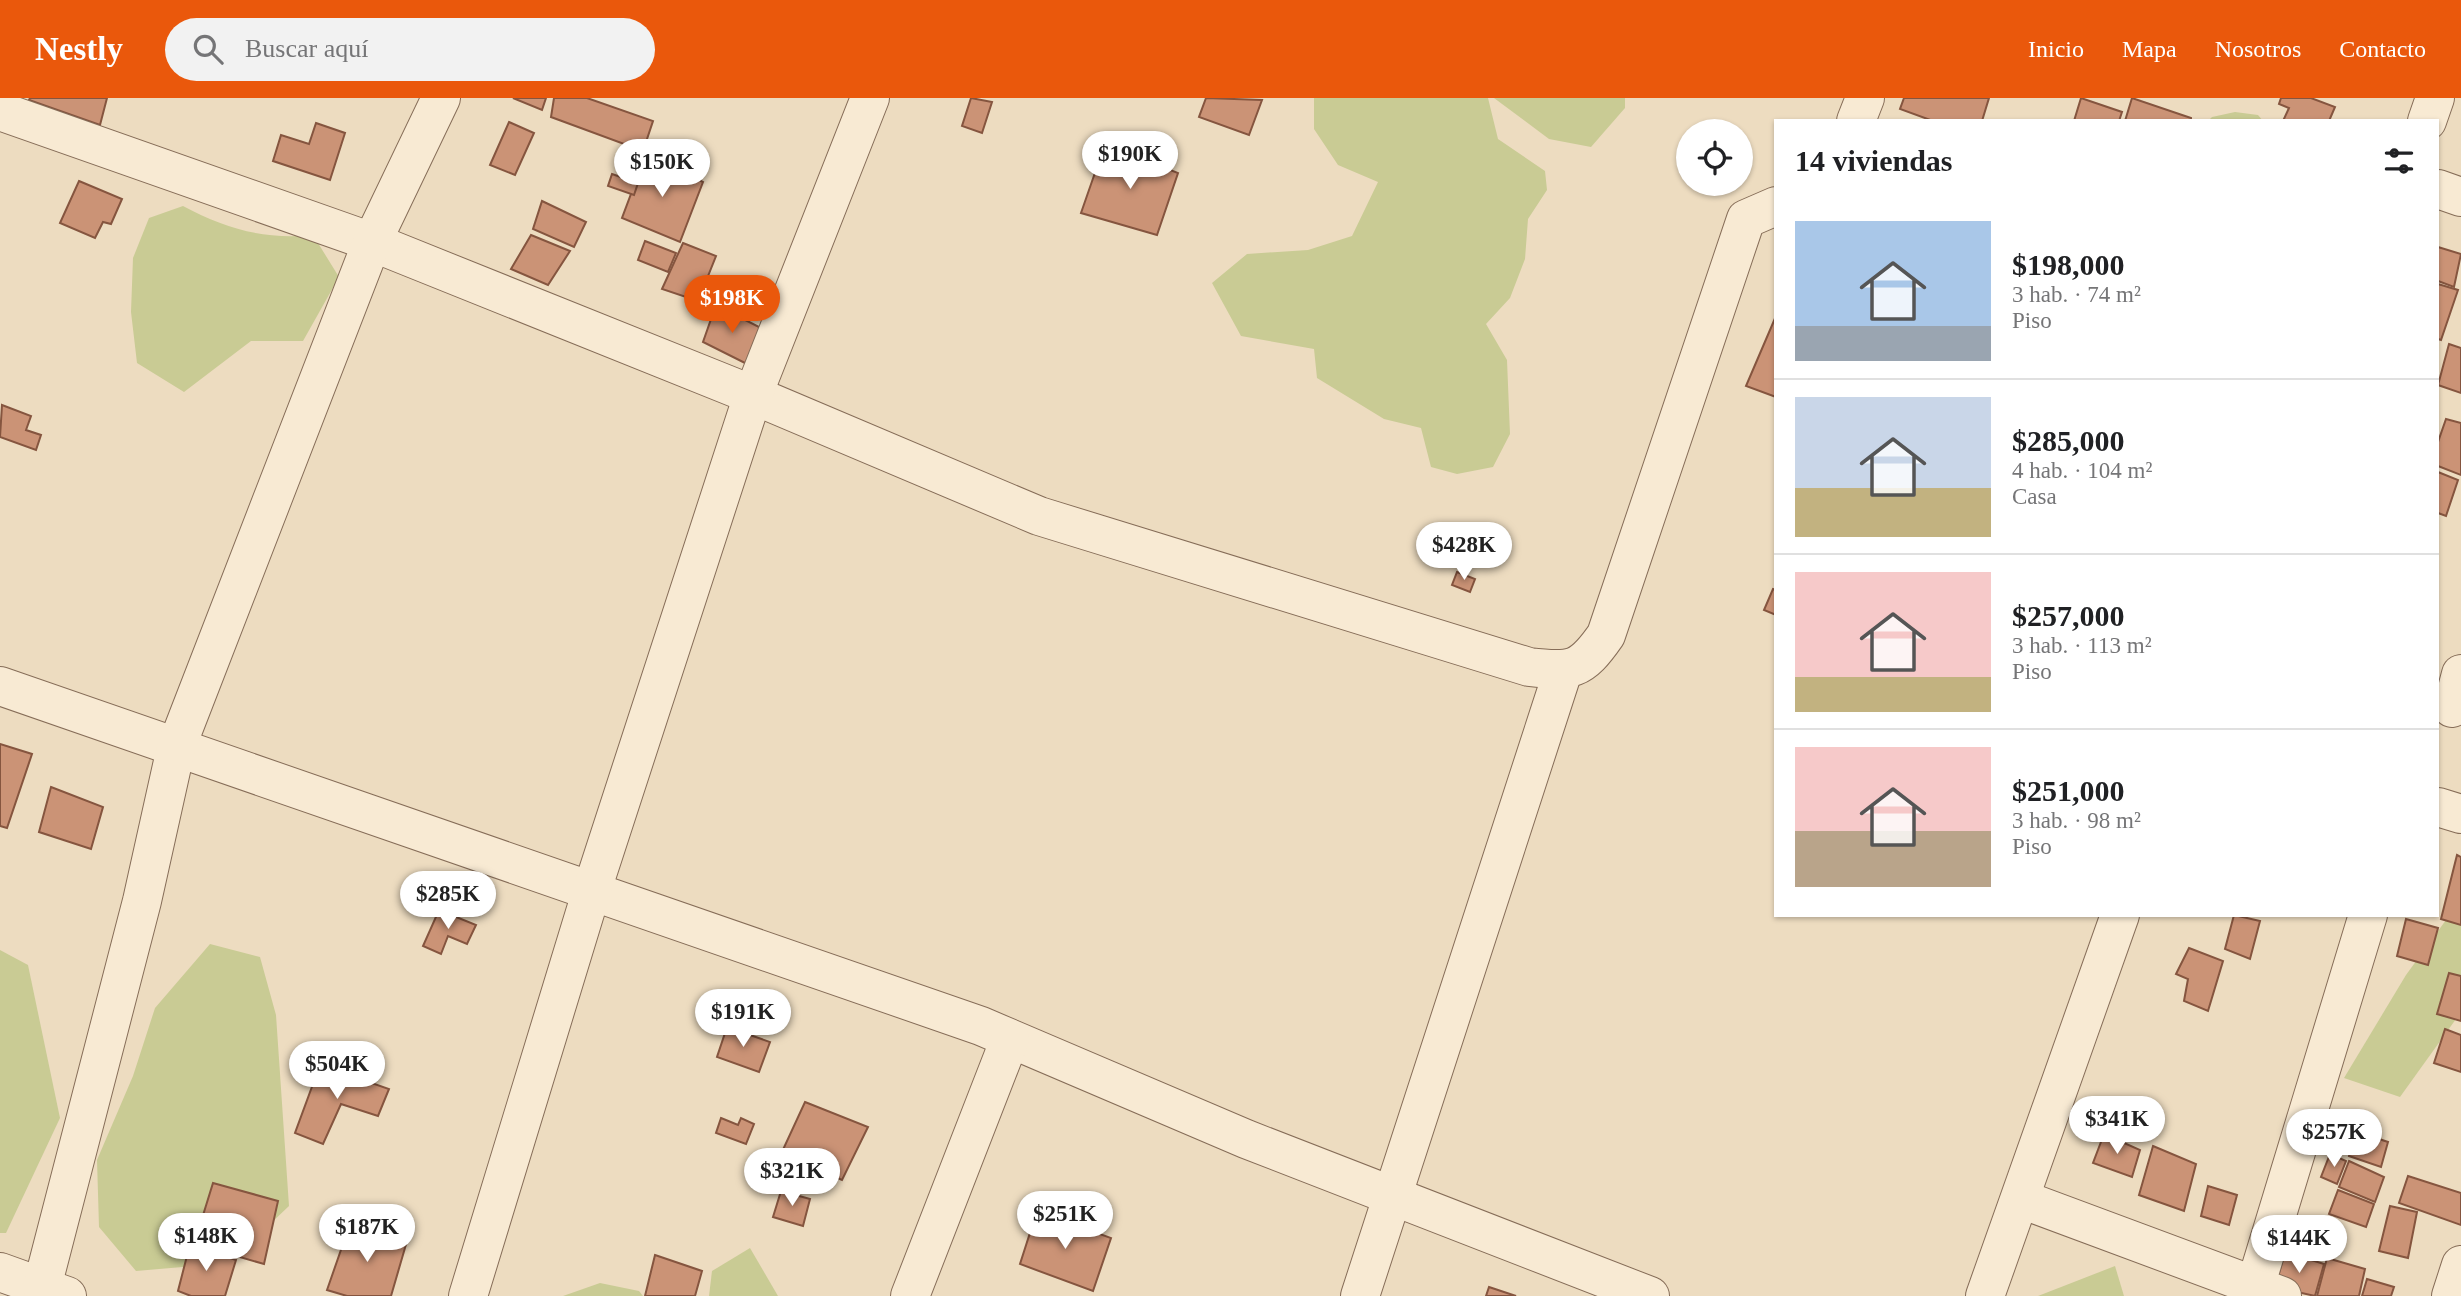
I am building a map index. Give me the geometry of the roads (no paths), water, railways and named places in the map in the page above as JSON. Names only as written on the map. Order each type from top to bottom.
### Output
[{"type":"street","points":[[0,1272],[55,1292],[176,748],[372,242],[441,98]]},
{"type":"street","points":[[468,1296],[591,892],[753,395],[870,98]]},
{"type":"street","points":[[1857,119],[1864,98]]},
{"type":"street","points":[[2428,119],[2435,98]]},
{"type":"street","points":[[0,111],[372,242],[753,395],[1039,516],[1529,667],[1563,671],[1589,660],[1606,635],[1746,219],[1774,207]]},
{"type":"street","points":[[2439,189],[2461,197]]},
{"type":"street","points":[[1360,1296],[1563,671]]},
{"type":"street","points":[[0,686],[1010,1039],[1245,1139],[1650,1296]]},
{"type":"street","points":[[2439,807],[2461,814]]},
{"type":"street","points":[[1985,1296],[2119,917]]},
{"type":"street","points":[[2021,1199],[2269,1292],[2367,917]]},
{"type":"street","points":[[910,1296],[1010,1039]]},
{"type":"street","points":[[2451,1296],[2461,1265]]}]
